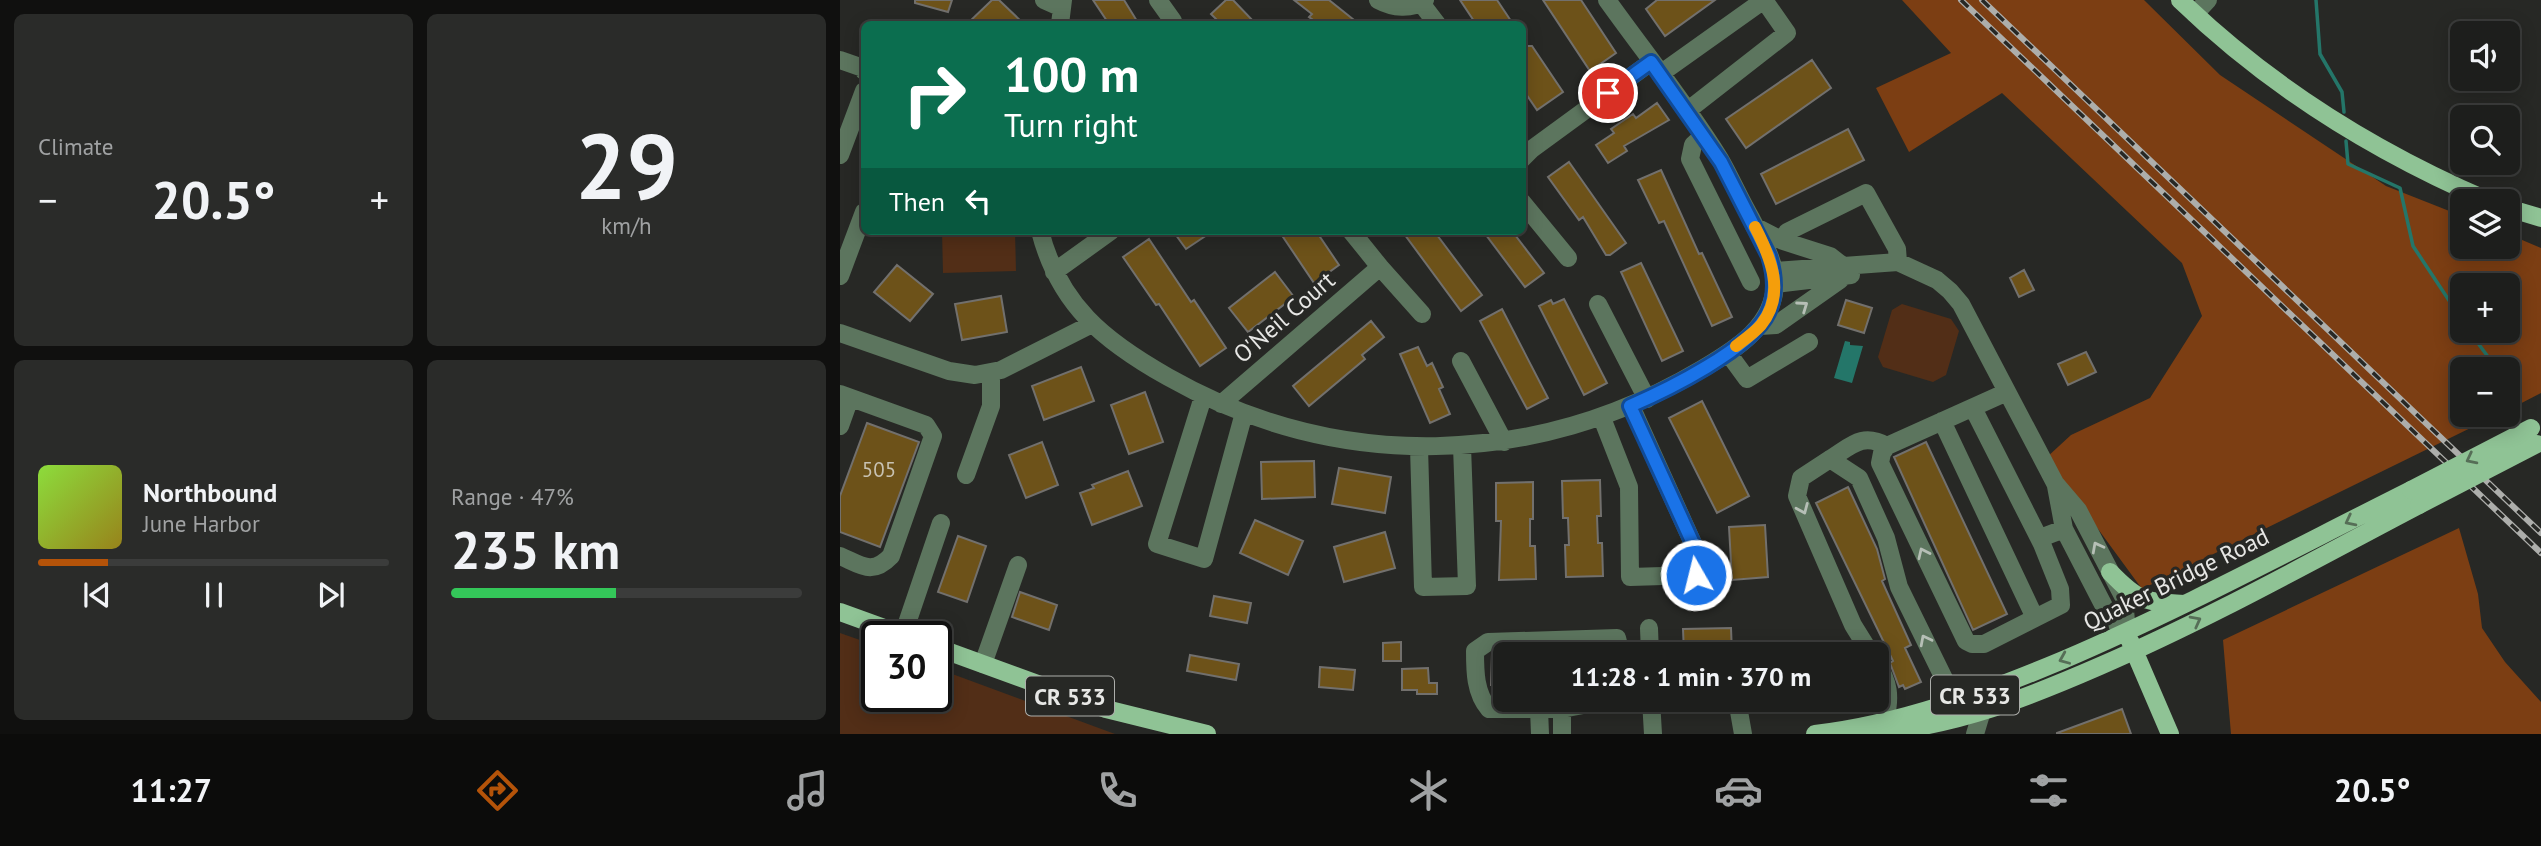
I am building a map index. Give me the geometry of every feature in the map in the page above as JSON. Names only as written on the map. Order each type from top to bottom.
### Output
[{"type":"main road","points":[[2180,0],[2239,52],[2322,114],[2405,163],[2462,189]]},
{"type":"main road","points":[[2520,212],[2541,218]]},
{"type":"main road","name":"Quaker Bridge Road","points":[[1851,734],[1931,724],[1982,711],[2051,688],[2134,651],[2415,497],[2538,434]]},
{"type":"main road","name":"Quaker Bridge Road","points":[[1815,734],[1885,720],[1955,701],[2014,680],[2127,633],[2415,497]]},
{"type":"main road","points":[[2110,572],[2133,593],[2149,602],[2184,604]]},
{"type":"main road","points":[[840,612],[865,621]]},
{"type":"main road","points":[[2127,633],[2169,734]]},
{"type":"main road","name":"CR 533","points":[[952,653],[1106,709],[1207,734]]},
{"type":"street","points":[[1044,0],[1062,11]]},
{"type":"street","points":[[1158,0],[1173,21]]},
{"type":"street","points":[[1378,0],[1391,6],[1404,7],[1423,2],[1435,21]]},
{"type":"street","points":[[1041,235],[1054,272],[1071,301],[1091,324],[1147,365],[1203,397],[1244,413],[1319,435],[1365,443],[1419,447],[1504,442],[1602,418],[1647,399],[1728,353],[1760,326],[1768,313],[1774,277],[1769,256],[1721,162],[1607,0]]},
{"type":"street","points":[[1526,148],[1764,0],[1787,33],[1687,111]]},
{"type":"street","points":[[2195,14],[2208,0]]},
{"type":"street","points":[[840,60],[861,67]]},
{"type":"street","points":[[840,155],[861,112]]},
{"type":"street","points":[[1704,135],[1693,145],[1690,159],[1751,282]]},
{"type":"street","points":[[1787,232],[1866,192],[1896,249],[1898,262]]},
{"type":"street","points":[[1526,207],[1568,258]]},
{"type":"street","points":[[840,276],[861,220]]},
{"type":"street","points":[[1754,226],[1783,241],[1830,257],[1843,271]]},
{"type":"street","points":[[1054,272],[1105,235]]},
{"type":"street","points":[[1354,235],[1422,314]]},
{"type":"street","points":[[1774,277],[1843,271],[1898,262],[1937,280],[1956,298],[2055,483],[2078,510],[2124,598],[2127,633]]},
{"type":"street","name":"O'Neil Court","points":[[1221,404],[1380,267]]},
{"type":"street","points":[[1760,326],[1776,325],[1843,271]]},
{"type":"street","points":[[1598,303],[1647,399]]},
{"type":"street","points":[[840,333],[949,371],[975,375],[991,373],[1091,324]]},
{"type":"street","points":[[1728,353],[1747,379],[1810,342]]},
{"type":"street","points":[[1461,361],[1504,442]]},
{"type":"street","points":[[966,475],[991,406],[991,373]]},
{"type":"street","points":[[1883,455],[1942,421],[2007,392]]},
{"type":"street","points":[[840,426],[845,396],[926,425],[933,436],[891,556],[875,568],[868,568],[840,556]]},
{"type":"street","points":[[1203,397],[1157,544],[1204,559],[1244,413]]},
{"type":"street","points":[[1602,418],[1629,486],[1630,577],[1696,575],[1696,550],[1630,406]]},
{"type":"street","points":[[1864,642],[1853,625],[1797,496],[1801,478],[1859,440],[1875,440],[1883,455],[1966,641],[1972,644],[1984,643],[2062,603],[2060,589],[2043,540],[1973,408]]},
{"type":"street","points":[[1942,421],[2035,618]]},
{"type":"street","points":[[1419,447],[1423,587],[1467,586],[1462,446]]},
{"type":"street","points":[[1829,460],[1858,478],[1886,538],[1899,587],[1955,701]]},
{"type":"street","points":[[2055,483],[2064,529],[2109,616],[2127,633]]},
{"type":"street","points":[[911,621],[941,523]]},
{"type":"street","points":[[2043,540],[2064,529]]},
{"type":"street","points":[[983,664],[1018,565]]},
{"type":"street","points":[[1649,628],[1650,642]]},
{"type":"street","points":[[1493,709],[1489,709],[1481,699],[1475,674],[1475,651],[1488,642],[1618,638],[1619,642]]},
{"type":"street","points":[[1975,734],[1982,711]]},
{"type":"street","points":[[1539,712],[1540,734]]},
{"type":"street","points":[[1562,712],[1562,734]]},
{"type":"street","points":[[1652,712],[1653,734]]},
{"type":"street","points":[[1739,712],[1743,734]]},
{"type":"street","points":[[1885,720],[1887,712]]},
{"type":"shaded area","points":[[1902,0],[2144,0],[2220,75],[2386,186],[2450,211],[2450,259],[2520,259],[2520,239],[2541,248],[2541,393],[2520,404],[2520,357],[2450,357],[2450,427],[2473,427],[2142,589],[2046,458],[2071,435],[2150,398],[2202,316],[2182,263],[2002,93],[1909,152],[1876,88],[1951,53]]},
{"type":"shaded area","points":[[942,235],[1015,235],[1016,271],[943,273]]},
{"type":"shaded area","points":[[1902,304],[1951,319],[1959,331],[1946,375],[1933,382],[1883,367],[1878,357],[1892,310]]},
{"type":"shaded area","points":[[1845,341],[1850,342],[1850,345],[1863,346],[1852,383],[1834,378]]},
{"type":"shaded area","points":[[2459,528],[2478,594],[2482,628],[2505,662],[2541,702],[2541,734],[2231,734],[2223,640]]},
{"type":"shaded area","points":[[840,633],[861,640],[861,712],[952,712],[952,674],[1115,734],[840,734]]},
{"type":"building","points":[[915,0],[952,0],[948,12],[915,3]]},
{"type":"building","points":[[992,0],[999,0],[1021,21],[970,21]]},
{"type":"building","points":[[1093,0],[1124,0],[1137,21],[1107,21]]},
{"type":"building","points":[[1226,0],[1233,0],[1253,21],[1218,21],[1211,14]]},
{"type":"building","points":[[1294,0],[1329,0],[1355,21],[1315,21],[1309,17],[1312,14]]},
{"type":"building","points":[[1460,0],[1497,0],[1511,21],[1474,21]]},
{"type":"building","points":[[1543,0],[1581,0],[1616,53],[1590,71]]},
{"type":"building","points":[[1657,0],[1715,0],[1665,36],[1646,9]]},
{"type":"building","points":[[1532,46],[1563,92],[1537,110],[1526,94],[1526,47]]},
{"type":"building","points":[[1812,60],[1831,88],[1746,148],[1726,119]]},
{"type":"building","points":[[1657,103],[1669,120],[1624,146],[1627,151],[1608,163],[1596,145],[1614,133],[1611,129],[1633,114],[1636,118]]},
{"type":"building","points":[[1848,129],[1864,160],[1776,204],[1761,174]]},
{"type":"building","points":[[1569,162],[1626,243],[1610,255],[1606,255],[1583,217],[1579,220],[1548,177]]},
{"type":"building","points":[[1661,170],[1699,254],[1702,253],[1732,317],[1712,326],[1664,221],[1659,223],[1638,180]]},
{"type":"building","points":[[1176,235],[1207,235],[1186,249]]},
{"type":"building","points":[[1282,235],[1319,235],[1339,265],[1314,283]]},
{"type":"building","points":[[1405,235],[1437,235],[1482,295],[1461,311]]},
{"type":"building","points":[[1486,235],[1515,235],[1544,273],[1525,287]]},
{"type":"building","points":[[1149,239],[1226,348],[1200,366],[1159,304],[1156,305],[1123,257]]},
{"type":"building","points":[[1641,263],[1683,351],[1662,361],[1621,272]]},
{"type":"building","points":[[897,265],[933,294],[910,321],[874,292]]},
{"type":"building","points":[[2024,270],[2034,290],[2019,297],[2010,278]]},
{"type":"building","points":[[1275,272],[1294,297],[1248,332],[1229,308]]},
{"type":"building","points":[[1001,296],[1007,332],[962,340],[955,304]]},
{"type":"building","points":[[1564,299],[1607,383],[1584,395],[1539,306],[1551,300],[1553,304]]},
{"type":"building","points":[[1846,300],[1872,308],[1864,333],[1838,325]]},
{"type":"building","points":[[1502,309],[1548,398],[1527,409],[1480,321]]},
{"type":"building","points":[[1371,321],[1384,337],[1362,355],[1365,359],[1309,406],[1293,386]]},
{"type":"building","points":[[1418,347],[1427,366],[1432,363],[1443,387],[1439,389],[1450,414],[1430,423],[1400,354]]},
{"type":"building","points":[[2086,352],[2096,372],[2068,385],[2058,364]]},
{"type":"building","points":[[1081,367],[1094,401],[1044,420],[1032,386]]},
{"type":"building","points":[[1145,392],[1163,442],[1129,454],[1111,405]]},
{"type":"building","points":[[1702,401],[1749,496],[1717,513],[1669,418]]},
{"type":"building","points":[[867,423],[919,442],[880,547],[840,532],[840,496]]},
{"type":"building","points":[[1042,442],[1058,485],[1026,498],[1009,455]]},
{"type":"building","points":[[1926,442],[2007,614],[1973,630],[1894,457]]},
{"type":"building","points":[[1314,461],[1315,497],[1262,499],[1261,462]]},
{"type":"building","points":[[1339,468],[1391,477],[1385,513],[1332,504]]},
{"type":"building","points":[[1128,471],[1142,506],[1092,525],[1080,493],[1094,488],[1092,485]]},
{"type":"building","points":[[1600,480],[1601,516],[1597,516],[1598,543],[1602,543],[1603,576],[1566,577],[1568,518],[1563,518],[1562,481]]},
{"type":"building","points":[[1533,482],[1530,546],[1535,546],[1536,579],[1499,580],[1501,521],[1496,521],[1496,483]]},
{"type":"building","points":[[1848,487],[1877,549],[1885,579],[1882,581],[1911,645],[1905,648],[1921,682],[1905,689],[1903,685],[1899,687],[1890,663],[1893,661],[1889,653],[1889,642],[1884,642],[1816,503]]},
{"type":"building","points":[[1255,520],[1303,541],[1288,575],[1240,553]]},
{"type":"building","points":[[1765,525],[1768,577],[1732,580],[1729,527]]},
{"type":"building","points":[[1385,532],[1395,568],[1344,582],[1334,547]]},
{"type":"building","points":[[958,536],[986,546],[967,602],[938,592]]},
{"type":"building","points":[[1020,592],[1057,605],[1049,630],[1012,617]]},
{"type":"building","points":[[1214,596],[1251,603],[1247,623],[1210,616]]},
{"type":"building","points":[[1731,628],[1732,642],[1684,642],[1683,629]]},
{"type":"building","points":[[1401,642],[1401,661],[1383,661],[1383,643]]},
{"type":"building","points":[[1492,653],[1493,653],[1493,685]]},
{"type":"building","points":[[1190,655],[1239,664],[1236,680],[1187,671]]},
{"type":"building","points":[[1320,667],[1355,670],[1353,690],[1319,687]]},
{"type":"building","points":[[1428,668],[1429,683],[1437,683],[1437,694],[1417,694],[1417,690],[1402,690],[1402,669]]},
{"type":"building","points":[[2122,709],[2131,734],[2057,734],[2057,733]]},
{"type":"waterway","points":[[2316,0],[2320,54],[2342,92],[2344,112]]},
{"type":"waterway","points":[[2346,141],[2348,164],[2400,188],[2413,246],[2450,302]]},
{"type":"waterway","points":[[2478,343],[2488,357]]},
{"type":"railway","points":[[1961,0],[2541,553]]},
{"type":"railway","points":[[1982,0],[2541,533]]},
{"type":"slow traffic","points":[[1736,346],[1760,326],[1773,299],[1774,271],[1755,227]]},
{"type":"route","points":[[1608,93],[1651,62],[1721,162],[1774,271],[1773,299],[1760,326],[1728,353],[1676,384],[1630,406],[1696,550],[1696,575]]}]
